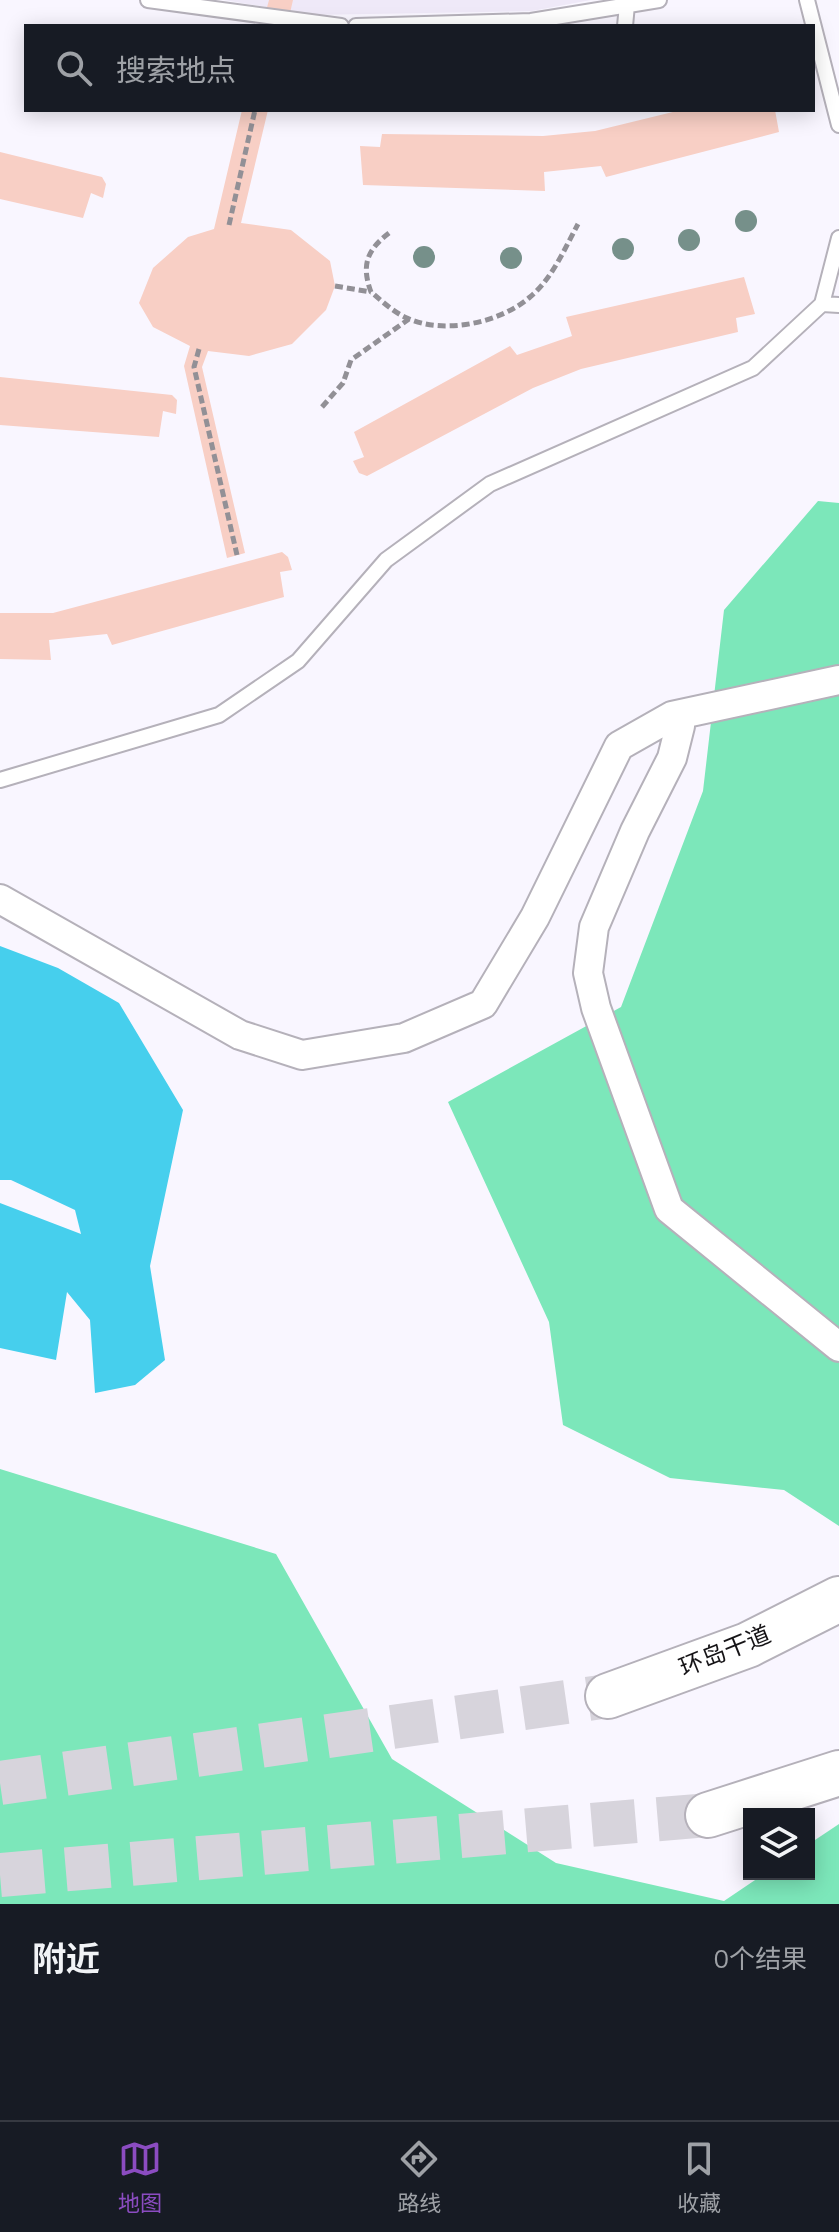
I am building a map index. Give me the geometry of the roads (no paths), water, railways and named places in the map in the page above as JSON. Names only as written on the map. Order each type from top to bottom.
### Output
[{"type":"highway","name":"环岛干道","points":[[608,1696],[748,1645],[839,1599]]},
{"type":"highway","points":[[708,1815],[839,1773]]},
{"type":"street","points":[[0,899],[240,1035],[302,1055],[404,1038],[483,1004],[535,917],[619,746],[672,716],[839,680]]},
{"type":"street","points":[[672,716],[680,726],[672,758],[635,831],[594,927],[588,973],[596,1008],[669,1209],[839,1347]]},
{"type":"lane","points":[[148,0],[326,24]]},
{"type":"lane","points":[[486,24],[531,21],[659,0]]},
{"type":"lane","points":[[807,0],[813,24]]},
{"type":"lane","points":[[625,24],[627,5]]},
{"type":"lane","points":[[815,31],[839,125]]},
{"type":"lane","points":[[0,780],[89,750],[219,715],[298,661],[386,560],[490,484],[753,368],[822,304],[839,238]]},
{"type":"lane","points":[[822,304],[839,305]]},
{"type":"water","points":[[0,946],[58,968],[119,1003],[183,1110],[150,1266],[165,1360],[135,1385],[95,1393],[90,1320],[67,1292],[56,1360],[0,1348],[0,1203],[81,1234],[75,1210],[11,1180],[0,1180]]},
{"type":"tunnel","points":[[0,1783],[608,1696]]},
{"type":"tunnel","points":[[0,1875],[708,1815]]}]
